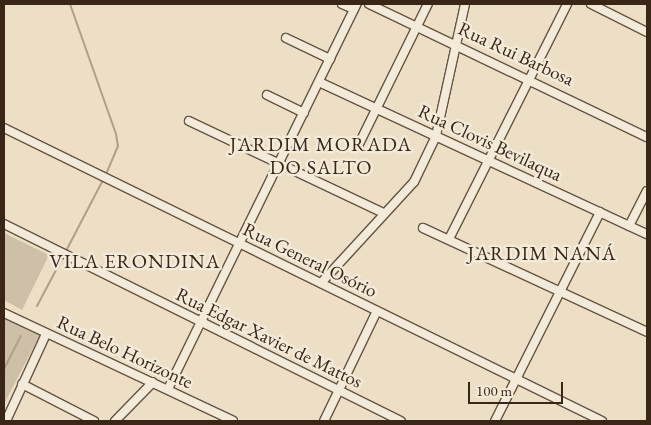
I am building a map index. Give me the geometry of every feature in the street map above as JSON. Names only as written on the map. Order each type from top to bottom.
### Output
[{"type":"street","points":[[168,390],[356,7],[342,4]]},
{"type":"street","name":"Rua Rui Barbosa","points":[[369,4],[530,78],[647,137]]},
{"type":"street","points":[[358,146],[428,4]]},
{"type":"street","points":[[321,283],[414,182],[436,136],[465,4]]},
{"type":"street","points":[[449,240],[567,4]]},
{"type":"street","points":[[591,4],[647,32]]},
{"type":"street","points":[[286,38],[330,59]]},
{"type":"street","name":"Rua Clovis Bevilaqua","points":[[319,82],[647,234]]},
{"type":"street","points":[[267,95],[304,113]]},
{"type":"street","points":[[189,121],[384,213]]},
{"type":"street","name":"Rua General Osório","points":[[4,128],[602,421]]},
{"type":"street","points":[[629,226],[647,190]]},
{"type":"street","points":[[495,421],[600,212]]},
{"type":"street","name":"Rua Edgar Xavier de Mattos","points":[[4,224],[202,324],[401,421]]},
{"type":"street","points":[[423,228],[561,290],[647,332]]},
{"type":"street","points":[[324,421],[378,312]]},
{"type":"street","name":"Rua Belo Horizonte","points":[[4,313],[153,382],[225,420],[233,421]]},
{"type":"street","points":[[6,421],[46,334]]},
{"type":"street","points":[[115,421],[153,382]]},
{"type":"street","points":[[22,384],[94,421]]},
{"type":"shaded area","points":[[4,233],[49,255],[22,310],[4,300]]},
{"type":"shaded area","points":[[4,314],[40,335],[4,404]]},
{"type":"waterway","points":[[70,4],[116,134],[118,146],[105,176]]},
{"type":"waterway","points":[[66,251],[103,180]]},
{"type":"waterway","points":[[37,306],[64,255]]},
{"type":"waterway","points":[[4,369],[21,336]]},
{"type":"district","name":"JARDIM MORADA DO SALTO","points":[[321,156]]},
{"type":"district","name":"JARDIM NANÁ","points":[[542,253]]},
{"type":"district","name":"VILA ERONDINA","points":[[135,261]]}]
